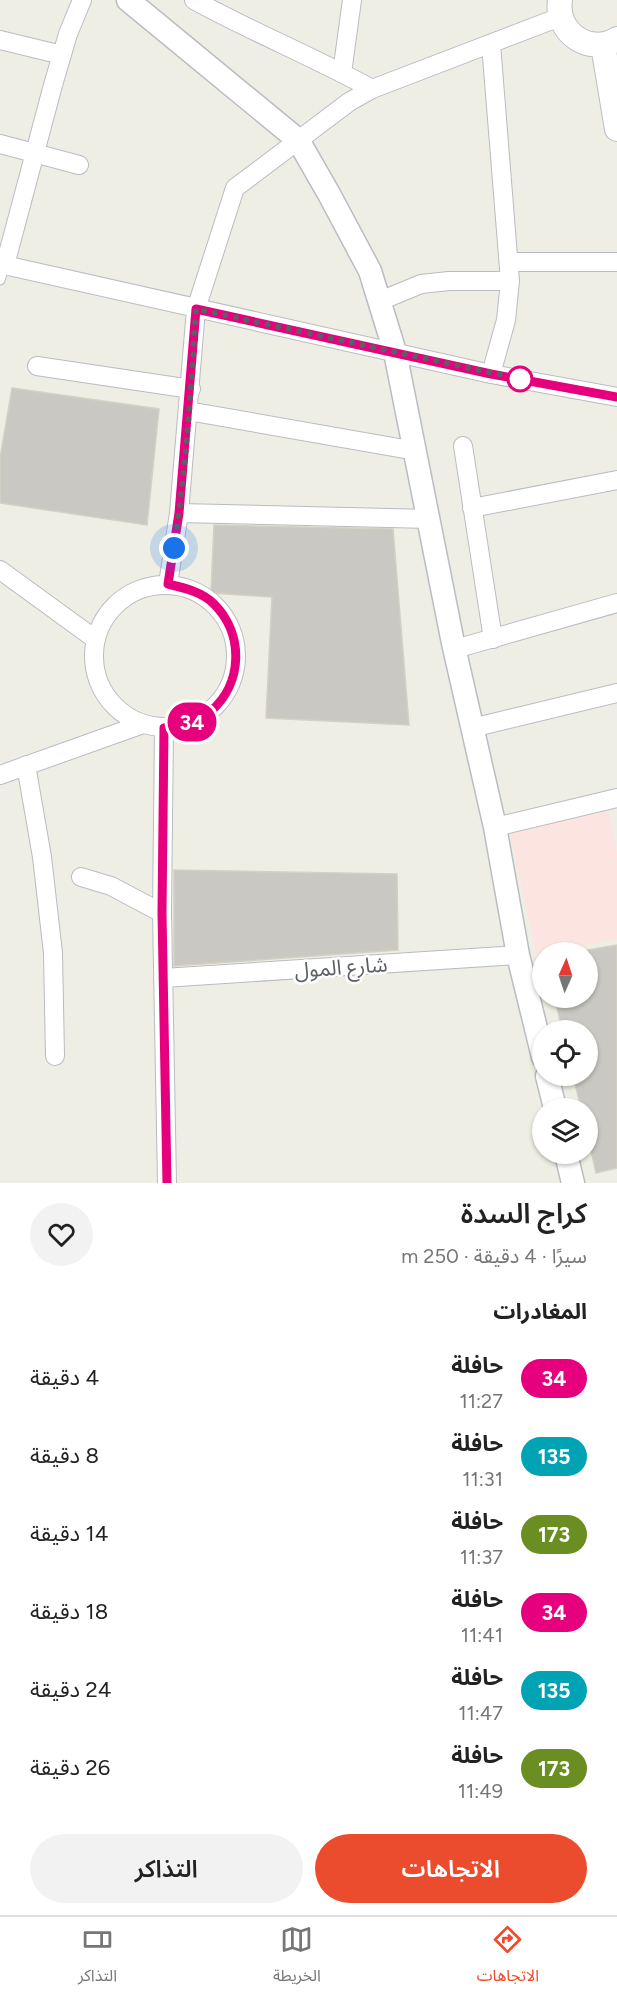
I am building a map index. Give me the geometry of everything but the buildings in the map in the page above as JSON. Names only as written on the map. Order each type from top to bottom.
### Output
[{"type":"main road","points":[[560,9],[566,30],[576,39],[589,44],[610,42],[617,129]]},
{"type":"street","points":[[82,0],[62,55],[2,270],[196,309],[491,374],[617,397]]},
{"type":"street","points":[[128,0],[298,140],[330,194],[369,271],[395,352],[455,649],[495,827],[518,955],[534,1020]]},
{"type":"street","points":[[194,0],[372,89]]},
{"type":"street","points":[[342,73],[352,0]]},
{"type":"street","points":[[168,584],[179,513],[196,309],[235,188],[349,102],[372,89],[491,44],[560,9]]},
{"type":"street","points":[[0,40],[62,55]]},
{"type":"street","points":[[491,44],[510,262],[506,320],[491,374]]},
{"type":"street","points":[[0,144],[79,165]]},
{"type":"street","points":[[510,262],[617,262]]},
{"type":"street","points":[[380,301],[421,284],[449,281],[510,281]]},
{"type":"street","points":[[37,366],[191,389]]},
{"type":"street","points":[[188,411],[416,452]]},
{"type":"street","points":[[463,446],[493,639]]},
{"type":"street","points":[[472,508],[617,480]]},
{"type":"street","points":[[179,513],[429,519]]},
{"type":"street","points":[[0,570],[95,639]]},
{"type":"street","points":[[168,584],[192,590],[213,603],[228,622],[236,646],[235,670],[221,700],[210,712],[188,724],[164,728],[143,724],[127,717],[112,705],[95,675],[93,657],[95,639],[102,620],[114,605],[130,593],[148,586],[168,584]]},
{"type":"street","points":[[455,649],[617,603]]},
{"type":"street","points":[[472,728],[617,693]]},
{"type":"street","points":[[0,775],[143,724]]},
{"type":"street","points":[[164,728],[162,913],[167,1183]]},
{"type":"street","points":[[26,765],[42,857],[53,953],[56,1056]]},
{"type":"street","points":[[495,827],[617,798]]},
{"type":"street","points":[[81,877],[111,886],[162,913]]},
{"type":"street","name":"شارع المول","points":[[163,978],[518,955]]},
{"type":"street","points":[[568,1164],[573,1183]]},
{"type":"shaded area","points":[[608,810],[617,852],[617,939],[598,943],[534,942],[509,831]]},
{"type":"bus line","name":"34","points":[[167,1183],[162,913],[164,728],[188,724],[210,712],[226,693],[235,670],[236,646],[228,622],[213,603],[192,590],[168,584],[179,513],[196,309],[491,374],[617,397]]},
{"type":"route","points":[[174,548],[191,389],[196,309],[520,379]]}]
